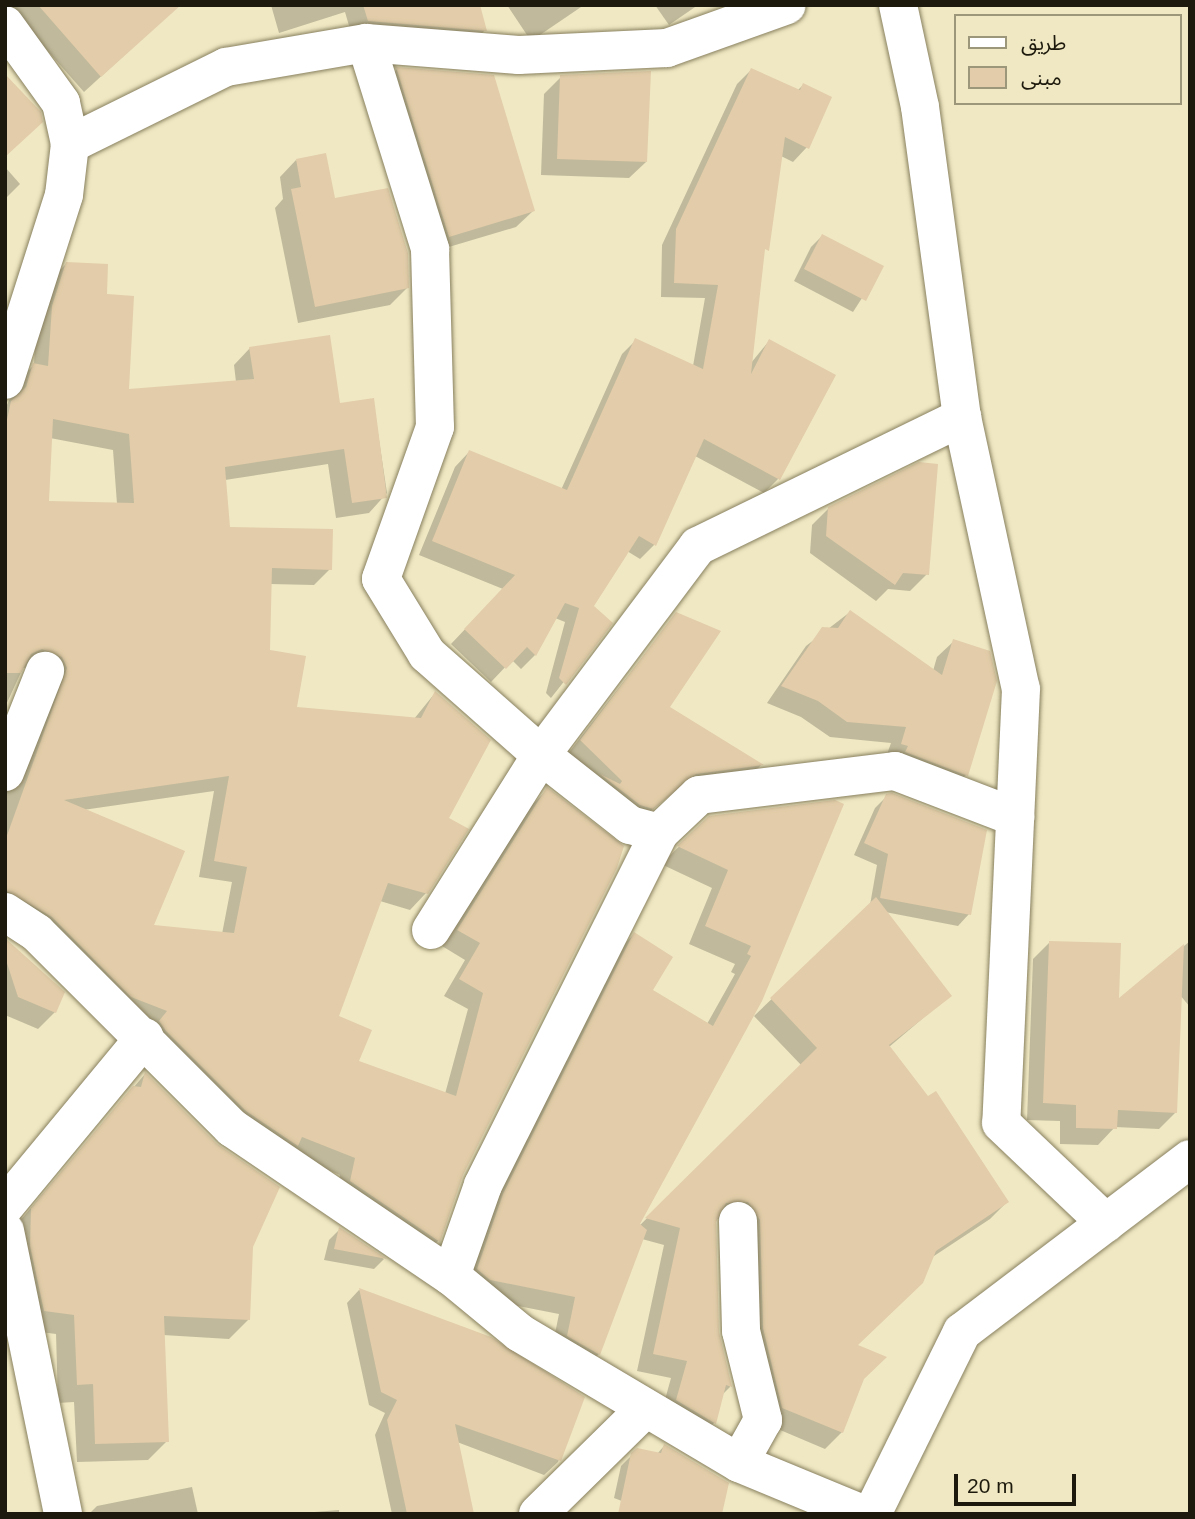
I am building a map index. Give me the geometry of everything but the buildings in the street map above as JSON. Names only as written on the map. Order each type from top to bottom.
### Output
[{"type":"street","points":[[70,144],[226,67],[366,43],[519,55],[667,48],[787,5]]},
{"type":"street","points":[[898,5],[920,107],[962,417],[1021,689],[1001,1123],[1106,1223]]},
{"type":"street","points":[[5,25],[61,103],[70,144],[64,195],[5,380]]},
{"type":"street","points":[[366,43],[430,249],[435,427],[381,579],[427,654],[541,755],[630,825],[659,833]]},
{"type":"street","points":[[431,930],[541,755],[698,546],[962,417]]},
{"type":"street","points":[[5,772],[45,671]]},
{"type":"street","points":[[451,1276],[483,1185],[659,833],[699,795],[895,771],[1015,817]]},
{"type":"street","points":[[5,912],[37,933],[145,1037],[232,1128],[451,1276],[520,1333],[644,1410],[739,1463],[862,1514]]},
{"type":"street","points":[[5,1206],[145,1037]]},
{"type":"street","points":[[872,1514],[961,1332],[1190,1159]]},
{"type":"street","points":[[738,1220],[741,1331],[763,1420],[739,1463]]},
{"type":"street","points":[[5,1231],[63,1514]]},
{"type":"street","points":[[538,1514],[644,1410]]}]
